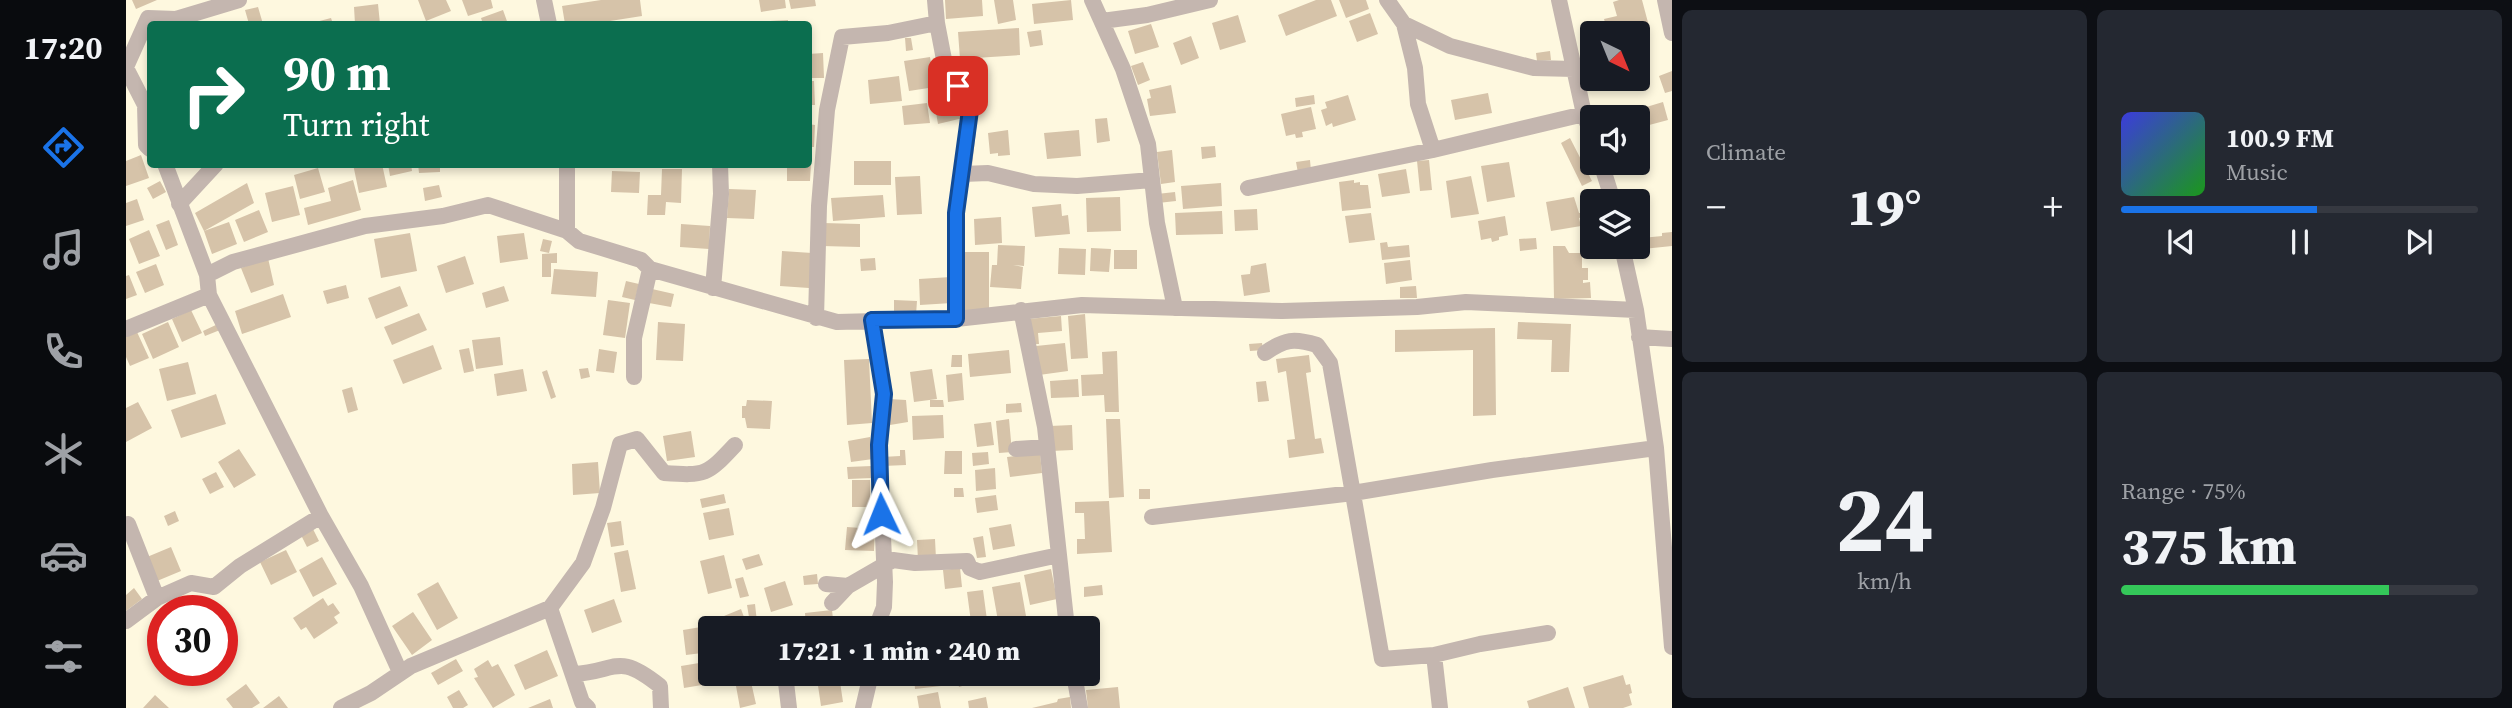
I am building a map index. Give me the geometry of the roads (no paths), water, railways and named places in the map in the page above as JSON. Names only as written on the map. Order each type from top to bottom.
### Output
[{"type":"street","points":[[147,146],[145,105],[126,67],[148,18],[176,19],[239,0]]},
{"type":"street","points":[[544,0],[548,21]]},
{"type":"street","points":[[935,0],[946,70],[971,103],[956,213],[956,319]]},
{"type":"street","points":[[1092,0],[1140,116],[1148,144],[1157,223],[1175,307]]},
{"type":"street","points":[[1102,21],[1147,15],[1210,0]]},
{"type":"street","points":[[1387,0],[1404,24],[1415,68],[1418,104],[1433,150]]},
{"type":"street","points":[[1559,0],[1582,105]]},
{"type":"street","points":[[1665,0],[1672,33]]},
{"type":"street","points":[[816,318],[819,206],[826,121],[842,37],[888,33],[937,23]]},
{"type":"street","points":[[1404,24],[1450,46],[1504,61],[1534,68],[1574,69]]},
{"type":"street","points":[[1248,188],[1433,150],[1580,115]]},
{"type":"street","points":[[166,168],[207,275],[209,295],[321,516],[361,586],[400,672]]},
{"type":"street","points":[[179,204],[212,168]]},
{"type":"street","points":[[567,168],[567,231]]},
{"type":"street","points":[[713,288],[721,194],[720,168]]},
{"type":"street","points":[[962,174],[988,173],[1034,184],[1077,186],[1152,180]]},
{"type":"street","points":[[207,275],[233,261],[365,226],[443,216],[488,205],[567,231],[579,241],[641,260],[650,269],[837,322],[956,319],[1082,305],[1282,311],[1418,307],[1466,302],[1636,310]]},
{"type":"street","points":[[1625,259],[1636,310],[1656,449],[1666,498],[1672,647]]},
{"type":"street","points":[[634,377],[634,338],[650,269]]},
{"type":"street","points":[[126,329],[209,295]]},
{"type":"street","points":[[1021,310],[1045,427],[1066,616]]},
{"type":"street","points":[[872,320],[884,394],[879,445],[884,565],[884,607],[881,616]]},
{"type":"street","points":[[1639,337],[1672,339]]},
{"type":"street","points":[[1265,353],[1280,343],[1299,340],[1317,345],[1329,363],[1382,659],[1434,655],[1548,632]]},
{"type":"street","points":[[341,708],[371,693],[400,672],[550,608],[583,563],[603,508],[620,444],[637,439],[664,473],[698,475],[712,469],[735,444]]},
{"type":"street","points":[[1016,449],[1047,447]]},
{"type":"street","points":[[1152,517],[1353,493],[1492,470],[1656,449]]},
{"type":"street","points":[[164,595],[191,583],[214,587],[240,566],[321,516]]},
{"type":"street","points":[[128,524],[156,595]]},
{"type":"street","points":[[832,603],[848,586],[893,560],[915,563],[967,561],[970,568],[980,572],[1059,555]]},
{"type":"street","points":[[826,584],[848,586]]},
{"type":"street","points":[[126,621],[147,605]]},
{"type":"street","points":[[550,608],[582,702],[588,708]]},
{"type":"street","points":[[1434,655],[1440,708]]},
{"type":"street","points":[[573,674],[591,673],[607,666],[624,664],[642,671],[660,686],[661,708]]},
{"type":"street","points":[[786,686],[789,708]]},
{"type":"street","points":[[863,708],[868,686]]},
{"type":"street","points":[[1076,686],[1080,708]]}]
